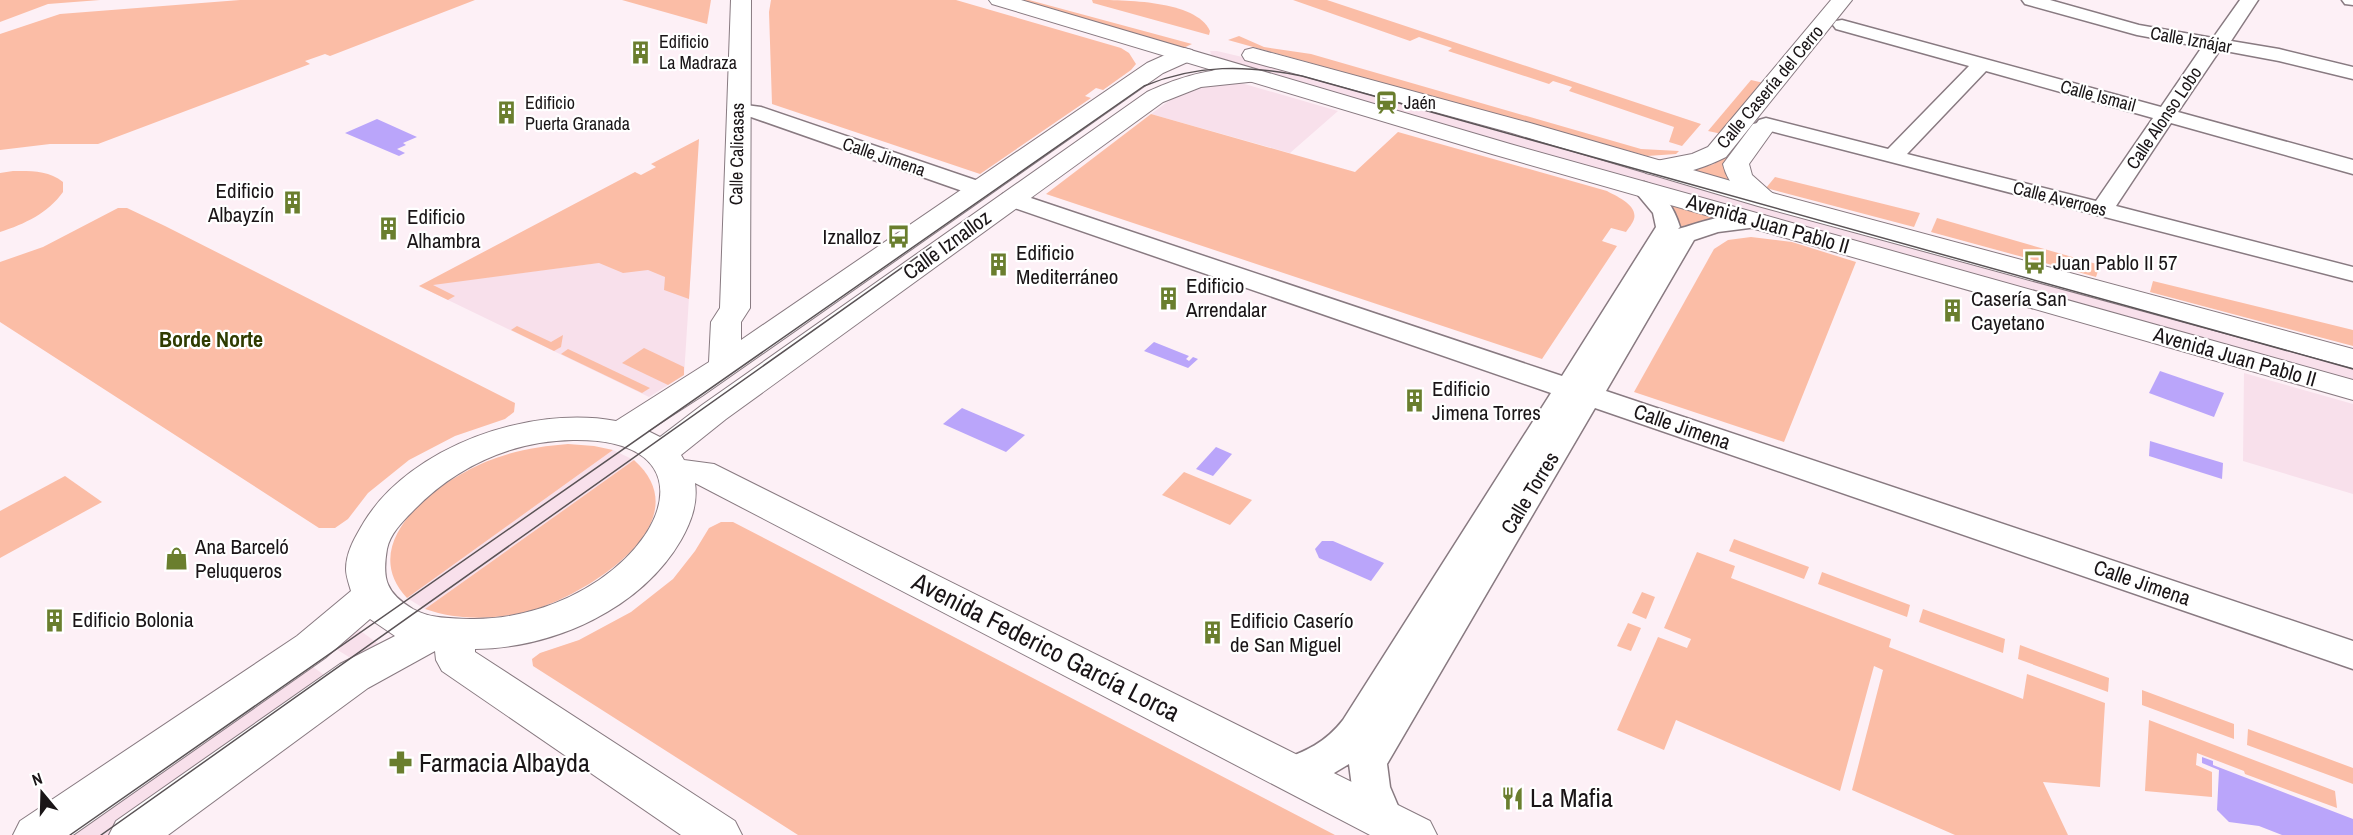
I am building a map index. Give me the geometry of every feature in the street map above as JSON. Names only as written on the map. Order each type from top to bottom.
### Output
[{"type":"main road","name":"Calle Calicasas","points":[[725,365],[726,322],[735,308],[741,0]]},
{"type":"main road","points":[[999,0],[1152,56]]},
{"type":"main road","name":"Avenida Juan Pablo II","points":[[1042,0],[1195,49],[1348,80],[1649,178]]},
{"type":"main road","name":"Calle Casería del Cerro","points":[[1649,178],[1717,152],[1842,0]]},
{"type":"main road","name":"Calle Casería del Cerro","points":[[1762,210],[1737,172],[1736,164],[1862,0]]},
{"type":"main road","name":"Calle Iznalloz","points":[[621,433],[725,365],[979,189],[1152,56],[1195,49]]},
{"type":"main road","name":"Avenida Juan Pablo II","points":[[1195,49],[1250,76],[1649,178],[1762,210],[2353,390]]},
{"type":"main road","name":"Calle Iznalloz","points":[[668,462],[714,412],[1169,90],[1202,79],[1250,76]]},
{"type":"main road","name":"Avenida Juan Pablo II","points":[[1762,210],[2353,359]]},
{"type":"main road","points":[[735,308],[754,323],[774,330]]},
{"type":"main road","points":[[596,429],[621,433],[638,439],[668,462],[680,495],[673,525],[652,555],[614,589],[588,604],[530,627],[500,633],[445,634],[402,623],[381,609],[371,596],[365,578],[367,552],[382,521],[414,488],[455,460],[501,441],[549,430],[596,429]]},
{"type":"main road","name":"Avenida Federico García Lorca","points":[[668,462],[702,472],[1399,827]]},
{"type":"main road","points":[[36,835],[311,647],[371,596]]},
{"type":"main road","points":[[132,835],[354,676],[445,634]]},
{"type":"main road","points":[[445,634],[456,660],[719,835]]},
{"type":"street","name":"Calle Iznájar","points":[[2031,0],[2137,30],[2279,55],[2353,73]]},
{"type":"street","name":"Calle Alonso Lobo","points":[[2102,210],[2210,49],[2222,40],[2249,0]]},
{"type":"street","name":"Calle Ismail","points":[[1842,25],[2353,166]]},
{"type":"street","points":[[1893,156],[1982,64]]},
{"type":"street","name":"Calle Jimena","points":[[738,122],[783,125],[979,189]]},
{"type":"street","name":"Calle Averroes","points":[[1766,124],[2353,274]]},
{"type":"street","name":"Calle Torres","points":[[1399,827],[1371,787],[1368,762],[1579,392],[1668,227],[1649,178]]},
{"type":"street","name":"Calle Jimena","points":[[1011,200],[2353,655]]},
{"type":"street","name":"Calle Torres","points":[[1293,772],[1323,763],[1344,748],[1350,740],[1685,235],[1762,210]]},
{"type":"shaded area","points":[[0,0],[100,0],[48,4],[0,22]]},
{"type":"shaded area","points":[[240,0],[475,0],[330,56],[325,54],[305,61],[310,64],[98,144],[50,144],[0,150],[0,34],[60,14]]},
{"type":"shaded area","points":[[622,0],[711,0],[707,24]]},
{"type":"shaded area","points":[[771,0],[956,0],[1121,48],[1129,53],[1136,64],[1103,90],[1096,88],[1085,96],[1091,98],[980,174],[772,104],[769,12]]},
{"type":"shaded area","points":[[1010,0],[1029,0],[1192,44],[1179,50]]},
{"type":"shaded area","points":[[1092,0],[1122,0],[1175,8],[1190,13],[1202,21],[1210,31],[1209,35],[1093,3]]},
{"type":"shaded area","points":[[1293,0],[1327,0],[1701,124],[1682,146],[1669,142],[1674,127],[1569,91],[1572,87],[1553,81],[1549,84],[1448,51],[1452,48],[1419,37],[1410,41]]},
{"type":"shaded area","points":[[1239,36],[1264,47],[1311,54],[1641,149],[1679,151],[1676,154],[1647,156],[1228,40]]},
{"type":"shaded area","points":[[1210,51],[1318,75],[1329,83],[1506,132],[1510,129],[2353,364],[2353,383],[1697,198],[1212,57]]},
{"type":"shaded area","points":[[1751,80],[1764,83],[1722,134],[1708,131]]},
{"type":"shaded area","points":[[1228,82],[1241,83],[1338,111],[1290,153],[1151,114],[1181,92],[1193,87]]},
{"type":"shaded area","points":[[1151,114],[1355,172],[1398,132],[1607,191],[1630,205],[1634,219],[1626,232],[1611,228],[1602,241],[1617,246],[1542,359],[1046,194]]},
{"type":"shaded area","points":[[377,119],[417,137],[403,143],[406,145],[397,149],[405,153],[399,156],[345,133]]},
{"type":"shaded area","points":[[699,139],[689,299],[664,290],[665,277],[648,270],[623,273],[599,263],[433,285],[455,296],[448,300],[419,286],[635,172],[641,175],[656,167],[651,164]]},
{"type":"shaded area","points":[[1732,145],[1740,147],[1728,168],[1728,178],[1731,183],[1690,171],[1714,164]]},
{"type":"shaded area","points":[[13,171],[51,175],[63,182],[63,192],[35,217],[0,232],[0,173]]},
{"type":"shaded area","points":[[1775,177],[1920,213],[1914,227],[1766,188]]},
{"type":"shaded area","points":[[1662,199],[1726,218],[1678,227]]},
{"type":"shaded area","points":[[118,208],[127,208],[165,226],[515,403],[514,412],[505,419],[455,436],[409,460],[368,493],[348,519],[335,528],[319,528],[0,322],[0,262],[43,247]]},
{"type":"shaded area","points":[[1937,218],[2100,265],[2096,277],[1931,232]]},
{"type":"shaded area","points":[[1751,237],[1792,242],[1856,262],[1784,442],[1634,392],[1714,249],[1728,240]]},
{"type":"shaded area","points":[[692,251],[684,375],[649,397],[419,286]]},
{"type":"shaded area","points":[[2153,281],[2353,330],[2353,346],[2150,292]]},
{"type":"shaded area","points":[[517,326],[551,342],[563,335],[561,347],[554,351],[511,330]]},
{"type":"shaded area","points":[[1154,342],[1189,356],[1186,359],[1189,361],[1193,357],[1198,359],[1188,368],[1144,351]]},
{"type":"shaded area","points":[[644,348],[684,367],[684,375],[668,385],[622,363]]},
{"type":"shaded area","points":[[568,349],[650,388],[642,393],[561,354]]},
{"type":"shaded area","points":[[2160,371],[2224,393],[2214,417],[2149,393]]},
{"type":"shaded area","points":[[2244,373],[2353,404],[2353,494],[2243,461]]},
{"type":"shaded area","points":[[962,408],[1025,435],[1006,452],[943,424]]},
{"type":"shaded area","points":[[2150,441],[2223,463],[2222,479],[2149,456]]},
{"type":"shaded area","points":[[568,444],[613,450],[407,598],[393,576],[391,554],[398,532],[412,512],[431,494],[476,466],[514,452]]},
{"type":"shaded area","points":[[1216,447],[1232,454],[1213,476],[1196,469]]},
{"type":"shaded area","points":[[613,450],[634,460],[425,609],[407,598]]},
{"type":"shaded area","points":[[634,460],[652,484],[655,508],[647,531],[630,553],[607,572],[555,602],[506,616],[479,618],[452,616],[425,609]]},
{"type":"shaded area","points":[[1184,472],[1252,500],[1230,525],[1162,495]]},
{"type":"shaded area","points":[[65,476],[102,502],[0,558],[0,511]]},
{"type":"shaded area","points":[[721,522],[733,522],[1335,835],[798,835],[533,666],[532,659],[540,653],[579,640],[631,612],[673,579],[695,551],[709,528]]},
{"type":"shaded area","points":[[1734,539],[1809,567],[1804,579],[1729,551]]},
{"type":"shaded area","points":[[1322,541],[1333,541],[1384,563],[1371,581],[1319,558],[1315,549]]},
{"type":"shaded area","points":[[1697,552],[1735,566],[1731,578],[1891,639],[1889,647],[2023,699],[2027,674],[2105,703],[2100,787],[2043,782],[2068,835],[1955,835],[1852,790],[1883,670],[1874,666],[1840,791],[1676,720],[1664,750],[1617,730],[1658,637],[1687,648],[1691,639],[1664,628]]},
{"type":"shaded area","points":[[1822,572],[1910,605],[1907,617],[1818,584]]},
{"type":"shaded area","points":[[1642,592],[1655,597],[1646,619],[1632,613]]},
{"type":"shaded area","points":[[1923,609],[2005,639],[2003,653],[1919,622]]},
{"type":"shaded area","points":[[1628,623],[1641,628],[1631,651],[1617,646]]},
{"type":"shaded area","points":[[355,627],[380,645],[357,662],[328,644]]},
{"type":"shaded area","points":[[2020,645],[2109,678],[2108,692],[2018,659]]},
{"type":"shaded area","points":[[305,661],[331,680],[113,835],[53,835]]},
{"type":"shaded area","points":[[2142,690],[2234,724],[2234,739],[2142,705]]},
{"type":"shaded area","points":[[2149,720],[2335,791],[2337,808],[2245,774],[2244,771],[2197,753],[2196,765],[2212,772],[2212,797],[2145,791]]},
{"type":"shaded area","points":[[2248,729],[2353,768],[2353,784],[2247,745]]},
{"type":"shaded area","points":[[2202,757],[2213,761],[2213,765],[2353,819],[2353,835],[2282,835],[2259,826],[2229,822],[2217,810],[2219,770],[2202,763]]},
{"type":"tram line","points":[[70,835],[1144,86],[1183,74],[1203,70],[1242,69],[1302,76],[2353,369]]},
{"type":"tram line","points":[[101,835],[931,247]]},
{"type":"place","name":"Edificio La Madraza","points":[[641,52]]},
{"type":"place","name":"Jaén","points":[[1386,103]]},
{"type":"place","name":"Edificio Puerta Granada","points":[[507,113]]},
{"type":"place","name":"Edificio Albayzín","points":[[292,203]]},
{"type":"place","name":"Edificio Alhambra","points":[[389,229]]},
{"type":"place","name":"Iznalloz","points":[[899,237]]},
{"type":"place","name":"Juan Pablo II 57","points":[[2035,263]]},
{"type":"place","name":"Edificio Mediterráneo","points":[[998,265]]},
{"type":"place","name":"Edificio Arrendalar","points":[[1168,298]]},
{"type":"place","name":"Casería San Cayetano","points":[[1953,311]]},
{"type":"place","name":"Edificio Jimena Torres","points":[[1414,401]]},
{"type":"place","name":"Ana Barceló Peluqueros","points":[[177,559]]},
{"type":"place","name":"Edificio Bolonia","points":[[54,620]]},
{"type":"place","name":"Edificio Caserío de San Miguel","points":[[1212,633]]},
{"type":"place","name":"Farmacia Albayda","points":[[401,763]]},
{"type":"place","name":"La Mafia","points":[[1512,798]]},
{"type":"district","name":"Borde Norte","points":[[211,339]]}]
